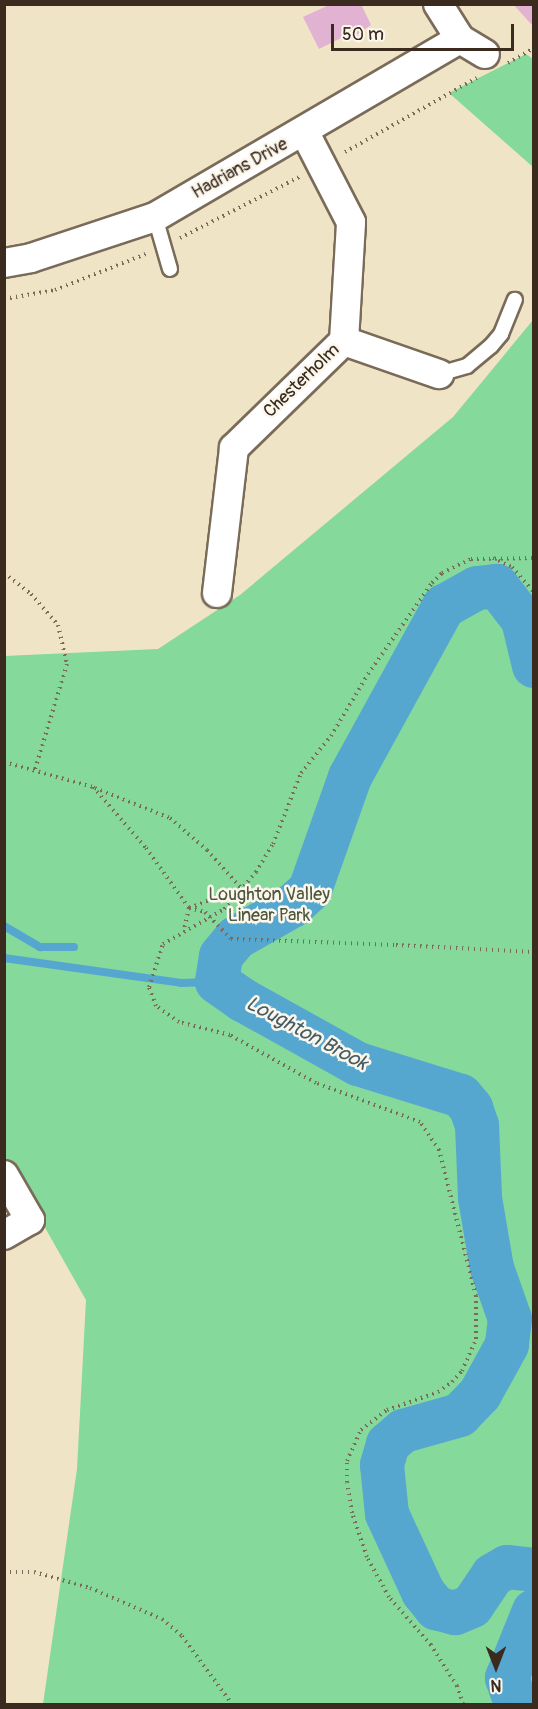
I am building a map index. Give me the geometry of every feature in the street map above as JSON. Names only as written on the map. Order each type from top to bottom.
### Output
[{"type":"street","points":[[438,4],[460,39],[492,64]]},
{"type":"street","name":"Hadrians Drive","points":[[4,263],[31,258],[155,218],[305,133],[460,39]]},
{"type":"street","name":"Chesterholm","points":[[217,593],[234,448],[344,341],[351,222],[305,133]]},
{"type":"street","points":[[344,341],[439,374]]},
{"type":"street","points":[[4,1175],[30,1220],[4,1235]]},
{"type":"lane","points":[[155,218],[171,269]]},
{"type":"lane","points":[[439,374],[467,366],[491,346],[501,334],[515,300]]},
{"type":"path","points":[[4,299],[55,290],[164,246],[323,165],[492,64],[534,48]]},
{"type":"path","points":[[463,1704],[457,1686],[431,1645],[389,1597],[367,1557],[352,1513],[347,1482],[347,1461],[361,1430],[387,1410],[438,1392],[452,1382],[462,1371],[476,1339],[476,1296],[439,1150],[420,1122],[316,1083],[230,1035],[179,1022],[156,1006],[149,987],[163,944],[224,909],[256,872],[273,844],[301,773],[331,736],[424,593],[455,566],[490,556],[534,558]]},
{"type":"path","points":[[490,556],[512,567],[534,592]]},
{"type":"path","points":[[4,573],[31,594],[58,625],[67,664],[35,769]]},
{"type":"path","points":[[4,762],[93,787],[170,818],[190,833],[241,888]]},
{"type":"path","points":[[93,787],[146,848],[189,908],[205,912],[231,939],[534,952]]},
{"type":"path","points":[[189,908],[241,888]]},
{"type":"path","points":[[184,931],[189,908]]},
{"type":"path","points":[[4,1572],[34,1572],[90,1588],[137,1605],[176,1630],[232,1704]]},
{"type":"green space","points":[[526,54],[533,59],[533,167],[449,93]]},
{"type":"green space","name":"Loughton Valley Linear Park","points":[[533,320],[533,1704],[43,1704],[77,1469],[86,1300],[5,1157],[4,656],[158,649],[240,595],[453,417]]},
{"type":"building","points":[[361,4],[371,25],[346,42],[343,37],[319,49],[303,17],[329,5]]},
{"type":"building","points":[[513,4],[534,4],[534,21],[531,24]]},
{"type":"waterway","name":"Loughton Brook","points":[[534,666],[523,620],[497,586],[477,588],[444,606],[350,777],[310,890],[292,906],[236,938],[221,956],[217,982],[243,1000],[358,1064],[461,1096],[471,1108],[477,1125],[480,1198],[492,1268],[510,1319],[507,1345],[480,1394],[460,1415],[403,1431],[388,1444],[382,1465],[387,1514],[423,1592],[436,1608],[455,1613],[472,1606],[493,1575],[507,1567],[534,1570]]},
{"type":"waterway","points":[[4,926],[40,947],[74,947]]},
{"type":"waterway","points":[[4,958],[181,983],[217,982]]},
{"type":"waterway","name":"Loughton Brook","points":[[516,1704],[507,1678],[534,1611]]}]
